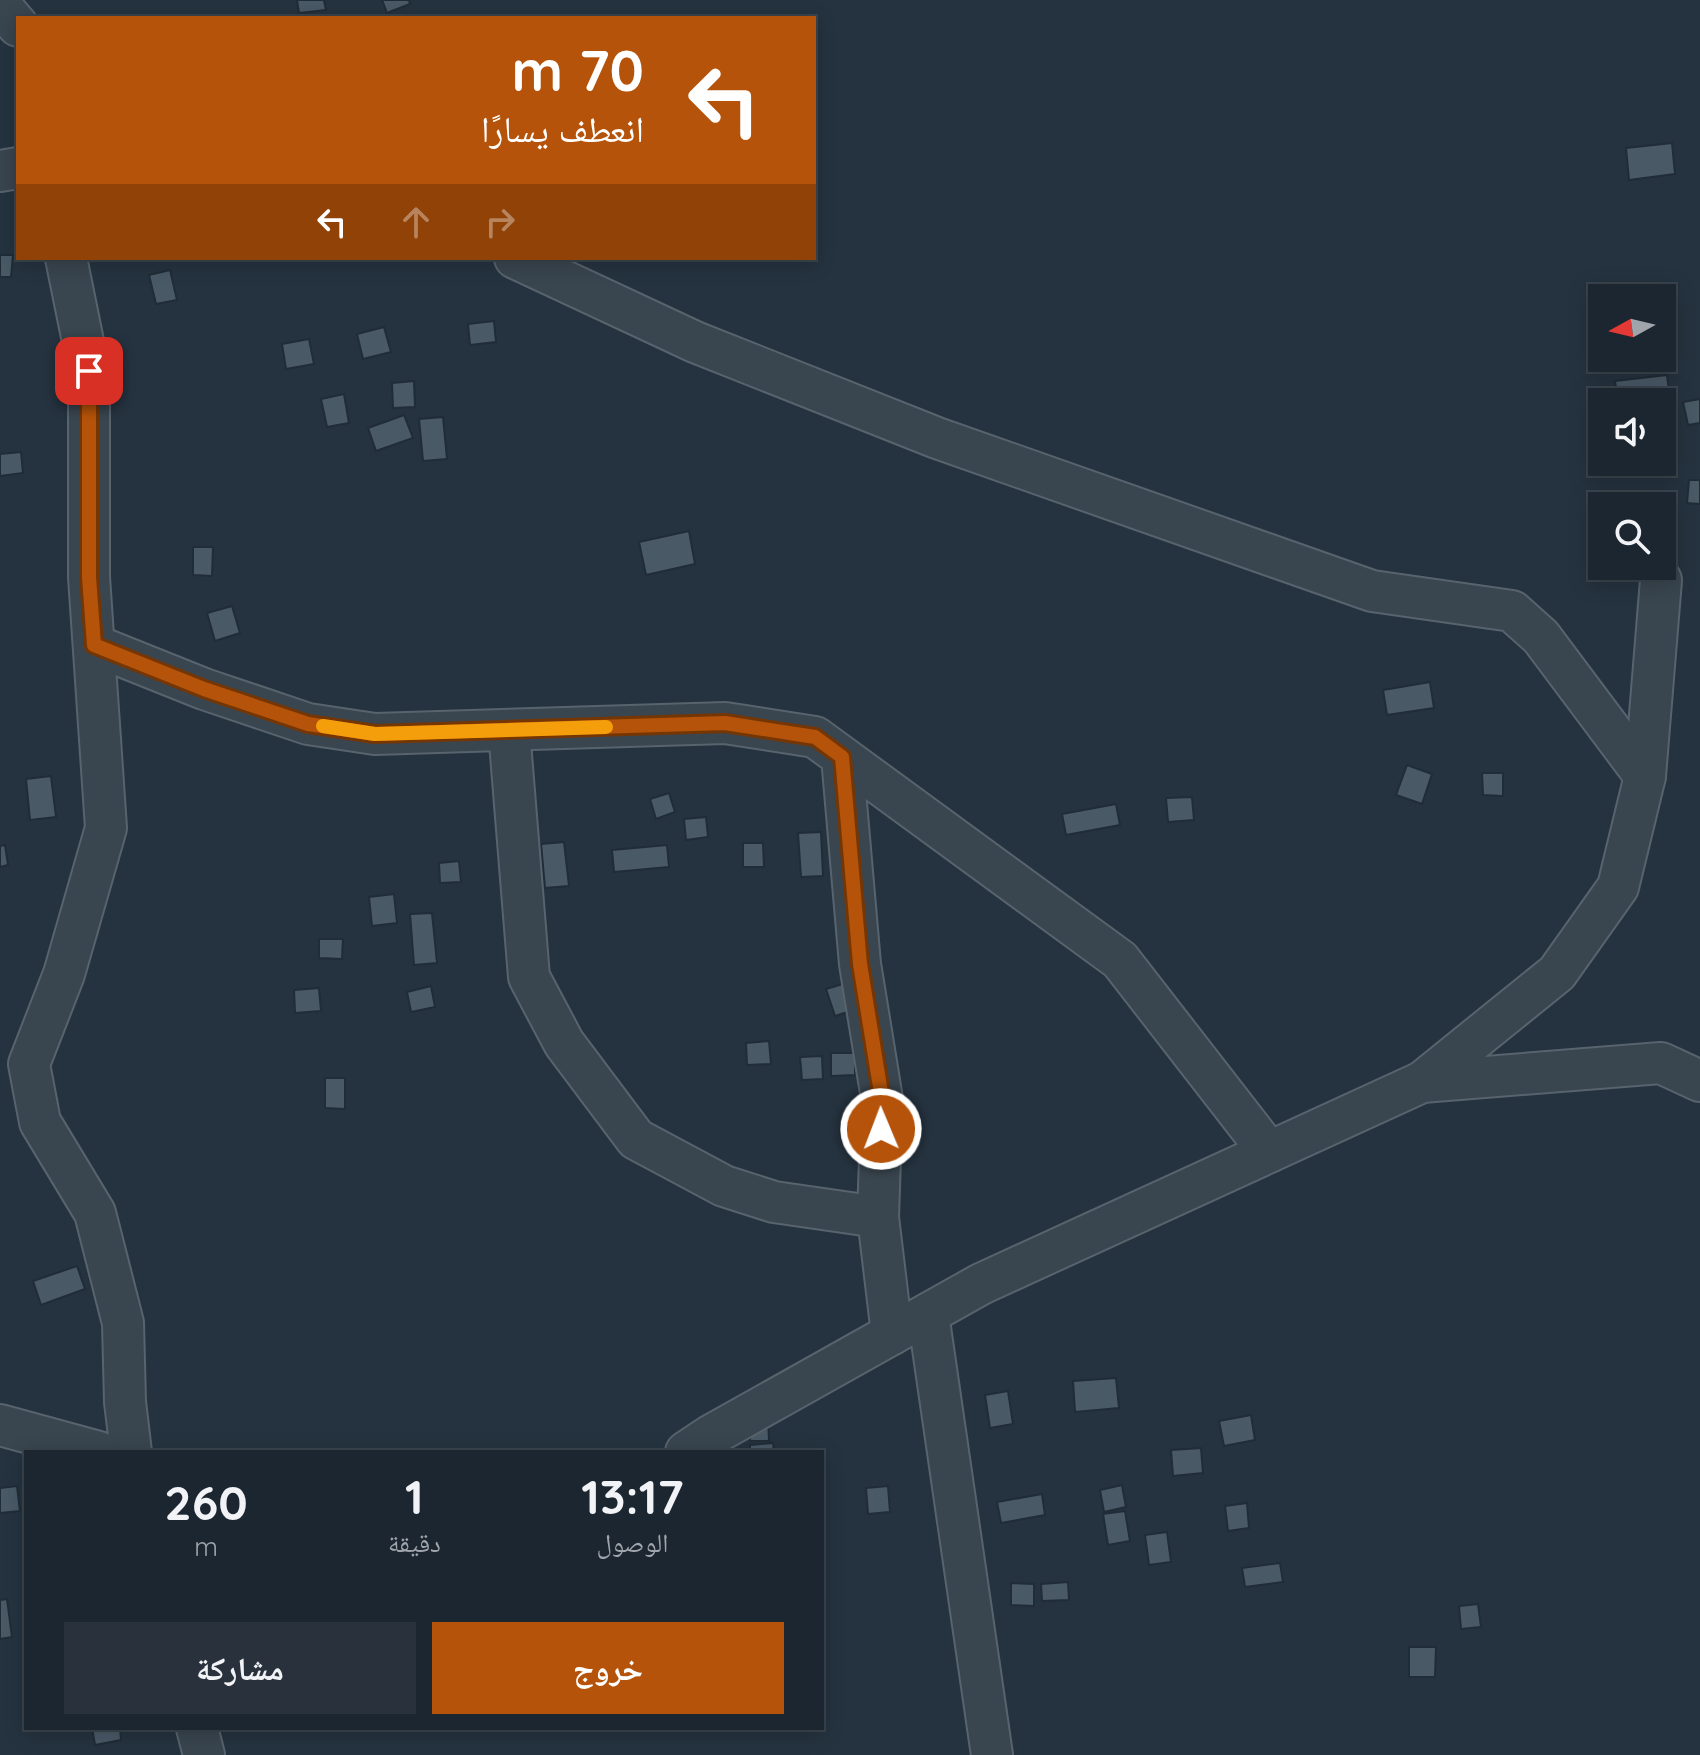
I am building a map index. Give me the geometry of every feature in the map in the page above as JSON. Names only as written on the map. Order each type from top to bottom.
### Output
[{"type":"street","points":[[0,5],[16,24]]},
{"type":"street","points":[[66,260],[89,371],[89,577],[106,828],[64,974],[29,1064],[40,1122],[95,1213],[123,1323],[125,1402],[131,1450]]},
{"type":"street","points":[[519,260],[695,342],[937,438],[1372,591],[1512,611],[1541,637],[1645,776]]},
{"type":"street","points":[[689,1450],[981,1284],[1422,1082],[1557,973],[1618,887],[1645,776],[1661,580]]},
{"type":"street","points":[[94,645],[204,689],[308,724],[375,734],[725,723],[815,737],[1120,960],[1269,1152]]},
{"type":"street","points":[[509,730],[529,977],[573,1055],[636,1139],[724,1186],[774,1202],[878,1217]]},
{"type":"street","points":[[842,757],[860,964],[882,1099],[878,1217],[892,1334]]},
{"type":"street","points":[[1422,1082],[1661,1063],[1700,1081]]},
{"type":"street","points":[[928,1314],[992,1755]]},
{"type":"street","points":[[0,1425],[92,1450]]},
{"type":"street","points":[[198,1730],[204,1755]]},
{"type":"building","points":[[297,0],[324,0],[326,10],[299,13]]},
{"type":"building","points":[[382,0],[409,0],[410,4],[387,13]]},
{"type":"building","points":[[1672,143],[1675,174],[1629,180],[1626,148]]},
{"type":"building","points":[[0,255],[13,255],[11,277],[0,277]]},
{"type":"building","points":[[170,270],[177,300],[156,304],[149,275]]},
{"type":"building","points":[[494,321],[496,342],[470,345],[468,324]]},
{"type":"building","points":[[384,327],[391,352],[363,359],[357,334]]},
{"type":"building","points":[[309,339],[314,364],[286,369],[282,344]]},
{"type":"building","points":[[1667,375],[1669,388],[1616,388],[1615,381]]},
{"type":"building","points":[[414,381],[415,407],[393,408],[392,383]]},
{"type":"building","points":[[344,394],[349,423],[327,427],[321,399]]},
{"type":"building","points":[[1700,399],[1700,423],[1688,425],[1683,402]]},
{"type":"building","points":[[404,415],[413,438],[376,451],[368,428]]},
{"type":"building","points":[[443,417],[447,459],[423,461],[419,419]]},
{"type":"building","points":[[21,452],[23,473],[0,476],[0,454]]},
{"type":"building","points":[[1689,480],[1700,480],[1700,504],[1687,503]]},
{"type":"building","points":[[689,531],[695,564],[646,575],[639,542]]},
{"type":"building","points":[[193,547],[213,547],[212,576],[193,575]]},
{"type":"building","points":[[232,606],[240,633],[215,641],[207,613]]},
{"type":"building","points":[[1430,682],[1434,708],[1387,715],[1383,690]]},
{"type":"building","points":[[1407,765],[1432,774],[1422,804],[1396,795]]},
{"type":"building","points":[[1482,773],[1503,773],[1503,796],[1483,795]]},
{"type":"building","points":[[51,776],[56,817],[30,820],[26,779]]},
{"type":"building","points":[[669,793],[675,812],[656,819],[650,799]]},
{"type":"building","points":[[1192,797],[1194,820],[1168,822],[1166,798]]},
{"type":"building","points":[[1116,804],[1120,825],[1066,835],[1062,814]]},
{"type":"building","points":[[706,817],[708,837],[686,840],[684,819]]},
{"type":"building","points":[[821,832],[823,876],[801,877],[798,833]]},
{"type":"building","points":[[564,842],[569,886],[545,888],[541,844]]},
{"type":"building","points":[[743,843],[763,843],[764,867],[743,867]]},
{"type":"building","points":[[5,845],[8,865],[0,867],[0,846]]},
{"type":"building","points":[[667,845],[669,867],[614,872],[612,850]]},
{"type":"building","points":[[459,861],[461,882],[440,883],[439,863]]},
{"type":"building","points":[[394,894],[397,923],[372,926],[369,897]]},
{"type":"building","points":[[432,913],[437,963],[414,965],[410,914]]},
{"type":"building","points":[[319,939],[343,939],[342,959],[319,958]]},
{"type":"building","points":[[846,983],[854,1010],[835,1016],[826,989]]},
{"type":"building","points":[[431,986],[435,1007],[411,1012],[407,992]]},
{"type":"building","points":[[319,988],[321,1011],[295,1013],[294,990]]},
{"type":"building","points":[[769,1041],[771,1064],[747,1065],[746,1043]]},
{"type":"building","points":[[831,1053],[855,1053],[855,1075],[831,1076]]},
{"type":"building","points":[[822,1056],[823,1079],[802,1080],[800,1057]]},
{"type":"building","points":[[325,1078],[345,1078],[345,1109],[325,1108]]},
{"type":"building","points":[[77,1266],[85,1289],[41,1305],[33,1281]]},
{"type":"building","points":[[1116,1378],[1119,1408],[1075,1412],[1073,1381]]},
{"type":"building","points":[[1008,1391],[1013,1424],[990,1428],[985,1395]]},
{"type":"building","points":[[750,1414],[768,1414],[769,1441],[750,1441]]},
{"type":"building","points":[[1251,1415],[1255,1440],[1224,1446],[1219,1421]]},
{"type":"building","points":[[773,1443],[774,1450],[750,1450],[750,1445]]},
{"type":"building","points":[[1201,1448],[1203,1473],[1173,1476],[1171,1450]]},
{"type":"building","points":[[1122,1485],[1126,1507],[1104,1512],[1100,1490]]},
{"type":"building","points":[[17,1486],[20,1511],[0,1513],[0,1488]]},
{"type":"building","points":[[888,1486],[890,1512],[868,1514],[866,1488]]},
{"type":"building","points":[[1042,1494],[1045,1515],[1001,1523],[997,1502]]},
{"type":"building","points":[[1247,1503],[1249,1528],[1228,1531],[1225,1506]]},
{"type":"building","points":[[1125,1511],[1130,1541],[1108,1545],[1103,1514]]},
{"type":"building","points":[[1167,1532],[1171,1562],[1149,1565],[1145,1535]]},
{"type":"building","points":[[1280,1563],[1283,1582],[1245,1587],[1242,1568]]},
{"type":"building","points":[[1068,1582],[1069,1600],[1042,1601],[1041,1584]]},
{"type":"building","points":[[1011,1583],[1034,1584],[1034,1606],[1011,1605]]},
{"type":"building","points":[[7,1599],[12,1637],[0,1639],[0,1600]]},
{"type":"building","points":[[1478,1604],[1481,1627],[1461,1629],[1459,1606]]},
{"type":"building","points":[[1409,1647],[1436,1647],[1435,1677],[1409,1677]]},
{"type":"building","points":[[92,1730],[120,1730],[121,1740],[95,1745]]},
{"type":"slow traffic","points":[[323,726],[375,734],[606,727]]},
{"type":"route","points":[[89,371],[89,577],[94,645],[204,689],[308,724],[375,734],[725,723],[815,737],[842,757],[860,964],[882,1099],[881,1129]]}]
